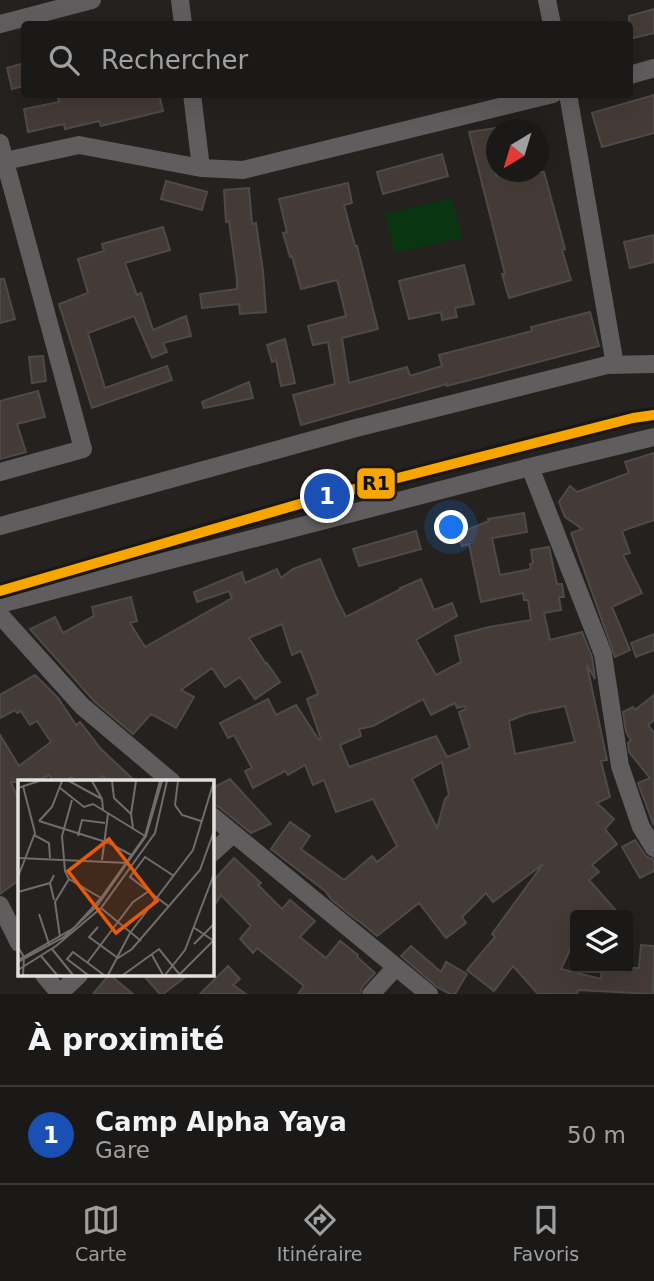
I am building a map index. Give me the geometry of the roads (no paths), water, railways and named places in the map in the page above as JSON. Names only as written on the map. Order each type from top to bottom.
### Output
[{"type":"street","points":[[0,24],[92,0]]},
{"type":"street","points":[[180,0],[183,21]]},
{"type":"street","points":[[547,0],[551,21]]},
{"type":"street","points":[[633,74],[654,68]]},
{"type":"street","points":[[192,98],[201,168]]},
{"type":"street","points":[[0,472],[83,449],[2,152],[79,145],[201,168],[243,170],[537,98]]},
{"type":"street","points":[[569,98],[615,365]]},
{"type":"street","points":[[0,526],[356,428],[607,365],[654,364]]},
{"type":"street","points":[[0,604],[654,437]]},
{"type":"street","points":[[530,467],[603,654],[620,766],[641,827],[654,848]]},
{"type":"street","points":[[0,615],[82,706],[170,780]]},
{"type":"street","points":[[214,818],[429,994]]},
{"type":"street","points":[[214,851],[233,834]]},
{"type":"street","points":[[0,905],[18,941]]},
{"type":"street","points":[[371,994],[396,967]]},
{"type":"street","points":[[45,976],[59,994],[78,976]]},
{"type":"place","name":"Camp Alpha Yaya","points":[[327,496]]}]
